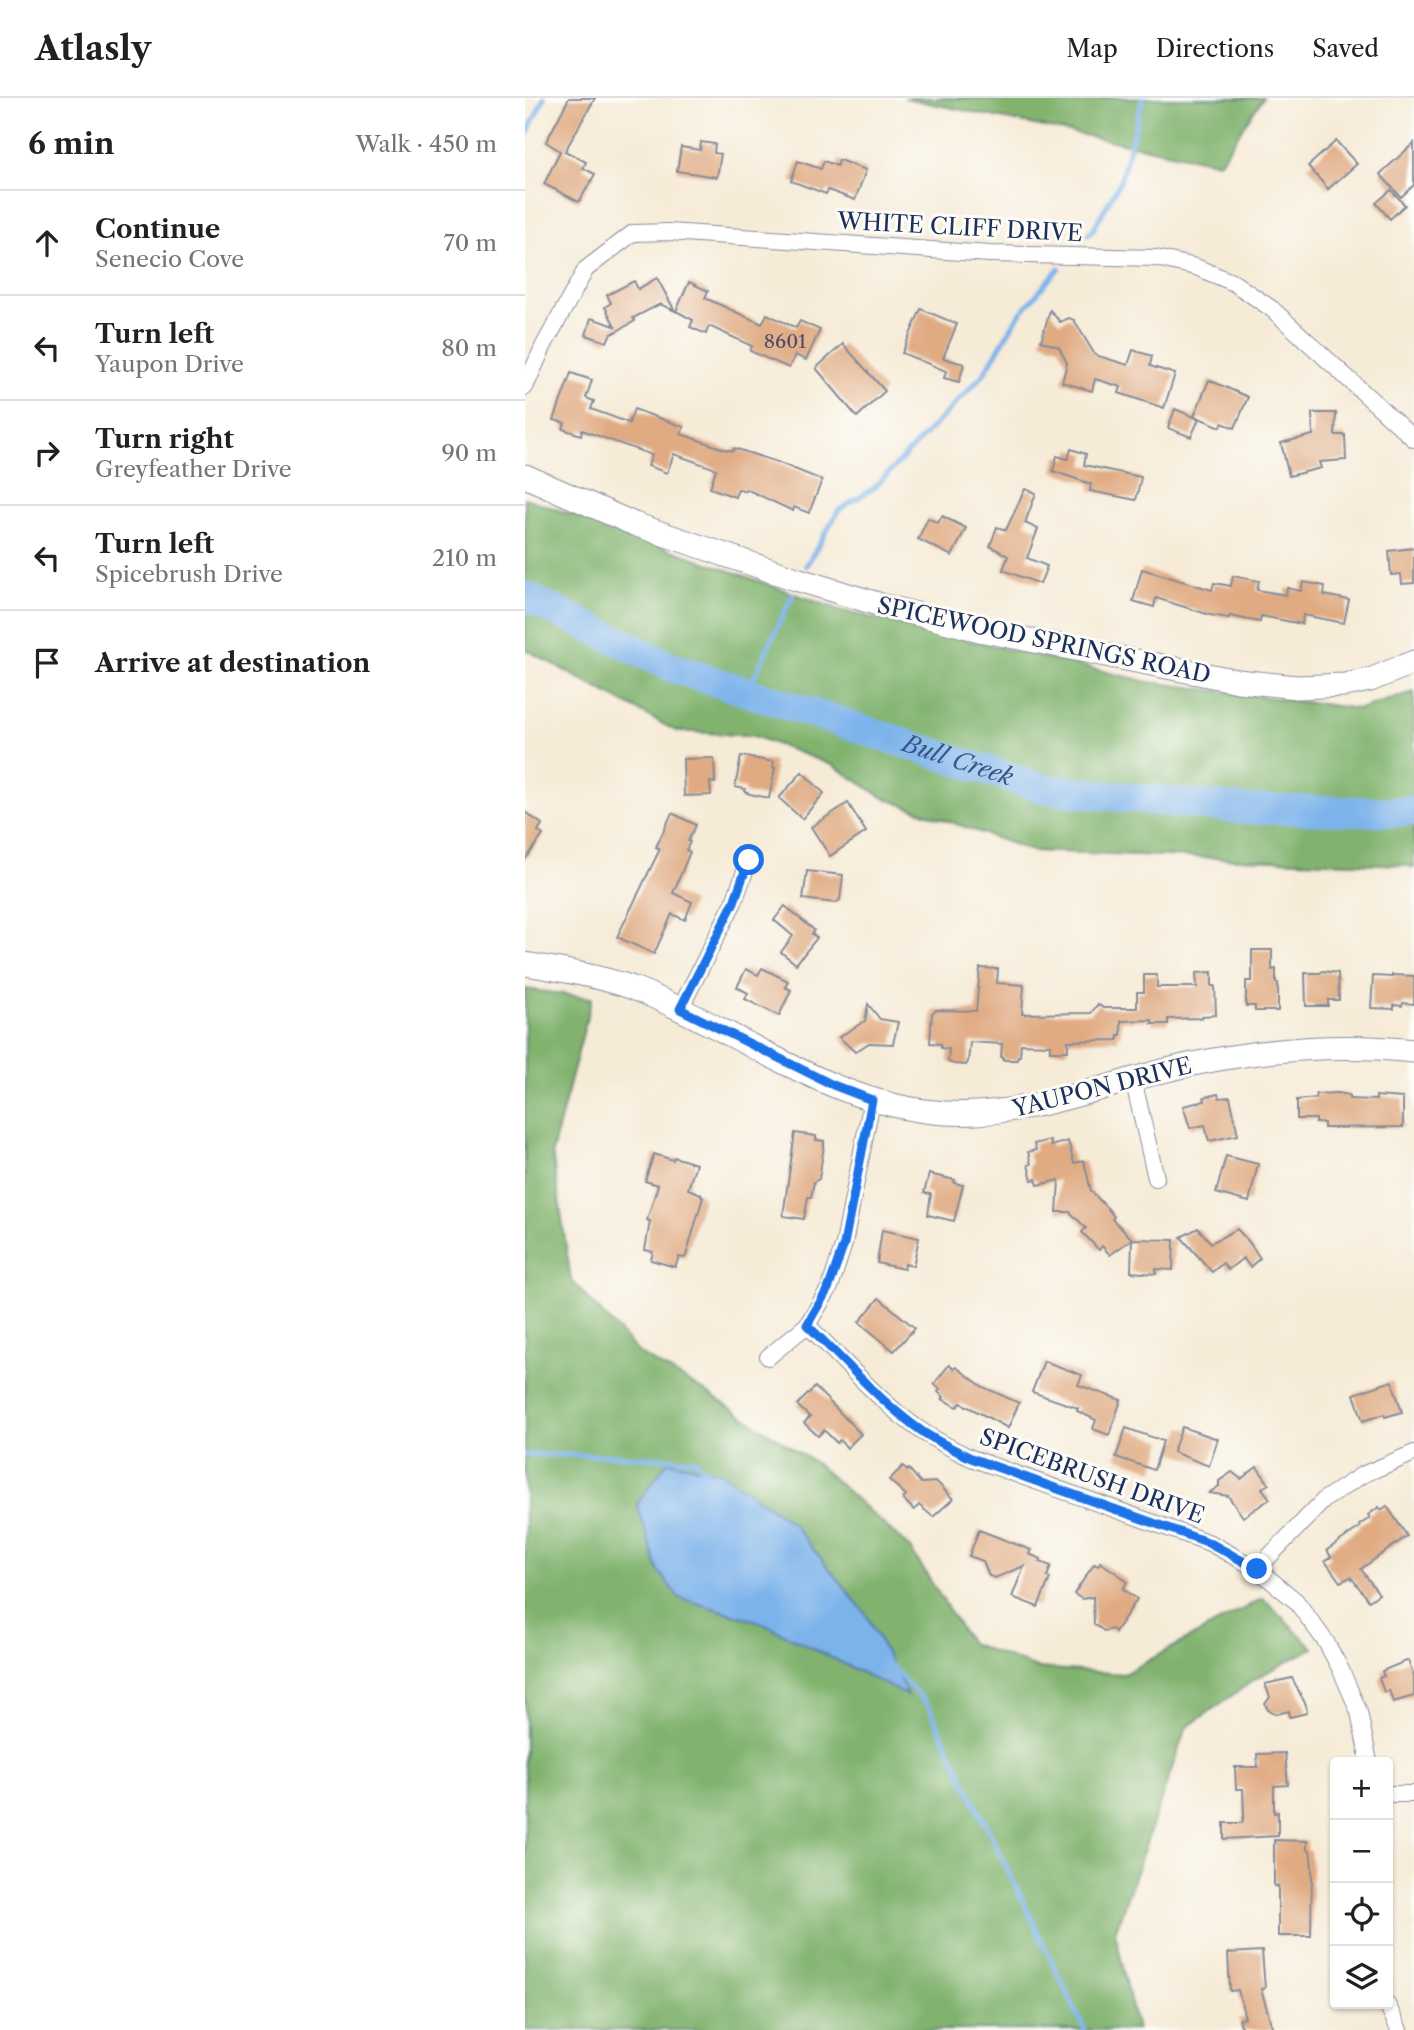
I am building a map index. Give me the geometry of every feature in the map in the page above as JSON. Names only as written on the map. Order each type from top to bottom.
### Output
[{"type":"street","name":"WHITE CLIFF DRIVE","points":[[525,387],[544,345],[586,269],[633,233],[669,232],[990,254],[1156,258],[1196,267],[1234,283],[1272,309],[1414,439]]},
{"type":"street","name":"SPICEWOOD SPRINGS ROAD","points":[[525,476],[634,524],[796,579],[892,608],[997,634],[1238,681],[1297,687],[1358,682],[1382,676],[1414,662]]},
{"type":"street","points":[[680,1009],[734,902],[749,860]]},
{"type":"street","name":"YAUPON DRIVE","points":[[525,964],[636,989],[833,1085],[872,1100],[922,1111],[988,1114],[1038,1106],[1193,1064],[1285,1050],[1338,1047],[1414,1051]]},
{"type":"street","points":[[1133,1079],[1156,1178]]},
{"type":"street","points":[[768,1357],[807,1325],[829,1287],[844,1244],[872,1100]]},
{"type":"street","name":"SPICEBRUSH DRIVE","points":[[807,1325],[887,1402],[923,1432],[951,1448],[971,1458],[1210,1543],[1257,1569],[1296,1601],[1326,1642],[1359,1712],[1368,1757]]},
{"type":"street","points":[[1257,1569],[1325,1499],[1362,1475],[1414,1453]]},
{"type":"street","points":[[1393,1794],[1414,1794]]},
{"type":"street","points":[[1389,2009],[1399,2030]]},
{"type":"green space","points":[[904,98],[1263,98],[1219,163]]},
{"type":"green space","points":[[525,498],[843,611],[1149,682],[1359,709],[1414,692],[1414,868],[1406,865],[1032,851],[884,798],[832,765],[754,736],[676,731],[525,649]]},
{"type":"green space","points":[[525,989],[592,998],[552,1152],[571,1280],[640,1354],[703,1390],[817,1464],[909,1547],[970,1643],[1037,1668],[1124,1674],[1263,1598],[1313,1648],[1258,1677],[1186,1728],[1115,1932],[1137,2030],[525,2030]]},
{"type":"water","points":[[668,1461],[720,1472],[792,1523],[866,1614],[908,1696],[760,1622],[679,1598],[658,1570],[637,1504]]},
{"type":"building","points":[[569,98],[595,98],[565,151],[586,162],[583,168],[595,174],[579,202],[544,184],[560,151],[546,142]]},
{"type":"building","points":[[1336,141],[1357,164],[1328,189],[1308,166]]},
{"type":"building","points":[[701,142],[715,144],[714,153],[721,154],[717,177],[677,171],[681,147],[700,150]]},
{"type":"building","points":[[1414,143],[1414,185],[1401,197],[1380,174]]},
{"type":"building","points":[[839,160],[866,170],[855,200],[828,190],[826,194],[791,181],[798,161],[821,169],[824,161],[837,166]]},
{"type":"building","points":[[1391,190],[1405,205],[1390,219],[1376,203]]},
{"type":"building","points":[[657,278],[675,311],[660,304],[633,318],[635,321],[610,335],[607,342],[586,335],[591,318],[615,326],[605,307],[611,303],[607,295],[634,281],[638,289]]},
{"type":"building","points":[[689,282],[708,291],[705,298],[762,324],[767,314],[796,328],[800,321],[820,330],[806,360],[795,355],[789,368],[750,351],[752,346],[709,326],[706,334],[690,327],[693,320],[676,311]]},
{"type":"building","points":[[921,309],[957,324],[943,358],[964,364],[959,382],[944,378],[946,371],[902,353]]},
{"type":"building","points":[[1050,310],[1060,322],[1069,318],[1074,320],[1095,355],[1128,365],[1133,350],[1152,356],[1150,366],[1175,374],[1164,408],[1119,393],[1121,387],[1095,379],[1092,391],[1062,382],[1067,363],[1059,347],[1041,341]]},
{"type":"building","points":[[843,344],[885,391],[857,417],[816,368]]},
{"type":"building","points":[[571,373],[592,380],[586,398],[594,401],[591,409],[629,423],[634,409],[684,427],[681,434],[724,449],[733,451],[734,448],[777,462],[822,480],[809,513],[794,507],[793,511],[746,489],[738,489],[735,497],[710,488],[716,469],[674,454],[667,473],[648,466],[652,455],[582,430],[581,435],[563,429],[565,423],[554,420]]},
{"type":"building","points":[[1209,380],[1248,397],[1235,428],[1222,423],[1221,427],[1194,416]]},
{"type":"building","points":[[1175,409],[1199,419],[1191,437],[1168,428]]},
{"type":"building","points":[[1312,413],[1336,413],[1335,435],[1345,435],[1346,460],[1319,462],[1321,468],[1289,476],[1281,443],[1313,435]]},
{"type":"building","points":[[1071,449],[1086,454],[1084,465],[1141,477],[1136,500],[1090,491],[1091,484],[1053,471],[1057,456],[1068,459]]},
{"type":"building","points":[[1025,489],[1036,493],[1025,523],[1038,529],[1027,558],[1047,566],[1040,584],[1003,570],[1008,556],[990,546],[997,527],[1006,530]]},
{"type":"building","points":[[942,516],[966,528],[952,556],[918,539],[928,518],[938,523]]},
{"type":"building","points":[[1414,548],[1414,583],[1402,584],[1401,574],[1391,575],[1389,551]]},
{"type":"building","points":[[1142,569],[1212,590],[1214,583],[1231,586],[1233,576],[1259,581],[1257,590],[1286,595],[1287,588],[1301,591],[1303,582],[1325,586],[1324,595],[1349,600],[1344,623],[1303,615],[1302,624],[1261,616],[1260,622],[1230,616],[1229,618],[1210,615],[1156,598],[1154,607],[1133,601]]},
{"type":"building","points":[[741,756],[774,762],[769,798],[735,787]]},
{"type":"building","points":[[714,758],[715,783],[710,782],[711,795],[684,796],[683,759]]},
{"type":"building","points":[[802,772],[824,793],[802,819],[779,798]]},
{"type":"building","points":[[848,803],[866,832],[830,856],[811,827]]},
{"type":"building","points":[[525,812],[542,824],[538,831],[543,835],[525,860]]},
{"type":"building","points":[[672,813],[696,825],[686,850],[690,852],[673,893],[692,902],[685,920],[672,914],[654,954],[617,937],[660,849],[656,847]]},
{"type":"building","points":[[807,871],[843,875],[840,900],[835,903],[803,899]]},
{"type":"building","points":[[785,906],[814,930],[812,934],[817,938],[796,964],[781,952],[793,936],[774,920]]},
{"type":"building","points":[[1252,950],[1272,950],[1272,970],[1276,969],[1278,983],[1278,1011],[1255,1011],[1255,1006],[1246,1006],[1246,981],[1252,981]]},
{"type":"building","points":[[762,968],[788,981],[785,987],[791,990],[779,1016],[745,999],[748,993],[737,987],[746,969],[758,975]]},
{"type":"building","points":[[980,968],[998,969],[997,983],[1024,985],[1022,1014],[1091,1013],[1098,1004],[1103,1008],[1137,1008],[1137,992],[1144,992],[1144,975],[1157,975],[1157,987],[1197,987],[1196,973],[1212,972],[1216,1015],[1168,1019],[1168,1024],[1152,1024],[1152,1020],[1121,1021],[1121,1035],[1118,1035],[1118,1040],[1068,1041],[1068,1051],[1050,1051],[1050,1045],[1021,1044],[1017,1060],[1003,1060],[1002,1044],[970,1042],[966,1065],[954,1064],[948,1062],[949,1049],[941,1048],[941,1044],[930,1043],[932,1013],[936,1010],[976,1011]]},
{"type":"building","points":[[1305,973],[1338,973],[1339,1000],[1328,1000],[1328,1006],[1306,1006]]},
{"type":"building","points":[[1373,976],[1414,976],[1414,1004],[1394,1005],[1394,1009],[1371,1008]]},
{"type":"building","points":[[868,1004],[880,1019],[898,1022],[893,1044],[869,1043],[855,1052],[839,1037],[865,1021]]},
{"type":"building","points":[[1218,1094],[1219,1098],[1230,1097],[1238,1135],[1209,1141],[1205,1125],[1190,1128],[1183,1106],[1205,1101],[1204,1097]]},
{"type":"building","points":[[1316,1094],[1349,1095],[1349,1099],[1376,1100],[1376,1096],[1403,1098],[1403,1127],[1324,1128],[1324,1123],[1316,1123],[1316,1119],[1297,1119],[1297,1100],[1316,1098]]},
{"type":"building","points":[[795,1133],[816,1136],[816,1140],[824,1141],[819,1179],[814,1182],[811,1197],[808,1197],[804,1219],[783,1216]]},
{"type":"building","points":[[1050,1140],[1051,1146],[1068,1141],[1074,1163],[1084,1161],[1091,1191],[1109,1210],[1114,1217],[1112,1219],[1132,1239],[1110,1255],[1102,1246],[1099,1250],[1082,1232],[1086,1228],[1070,1212],[1057,1212],[1059,1180],[1038,1185],[1036,1179],[1032,1180],[1028,1152],[1036,1150],[1034,1144]]},
{"type":"building","points":[[654,1154],[696,1164],[688,1189],[703,1197],[686,1256],[679,1257],[675,1267],[651,1260],[653,1252],[645,1250],[650,1221],[647,1220],[658,1185],[645,1181]]},
{"type":"building","points":[[1226,1156],[1258,1164],[1249,1202],[1216,1193]]},
{"type":"building","points":[[929,1174],[955,1180],[954,1183],[963,1185],[954,1221],[928,1215],[931,1194],[924,1193]]},
{"type":"building","points":[[1198,1228],[1211,1243],[1237,1229],[1260,1258],[1250,1267],[1243,1258],[1228,1270],[1223,1263],[1212,1272],[1181,1237]]},
{"type":"building","points":[[882,1230],[919,1238],[913,1266],[905,1264],[904,1269],[877,1263]]},
{"type":"building","points":[[1132,1239],[1174,1240],[1173,1270],[1156,1269],[1156,1274],[1131,1272]]},
{"type":"building","points":[[879,1298],[915,1328],[894,1351],[859,1322]]},
{"type":"building","points":[[1044,1361],[1082,1375],[1078,1385],[1121,1400],[1109,1435],[1093,1429],[1096,1420],[1077,1411],[1078,1408],[1032,1392]]},
{"type":"building","points":[[949,1365],[954,1369],[956,1367],[983,1387],[1019,1403],[1008,1428],[961,1403],[957,1407],[942,1399],[944,1397],[938,1392],[940,1389],[934,1384]]},
{"type":"building","points":[[1392,1381],[1402,1412],[1363,1421],[1354,1394]]},
{"type":"building","points":[[815,1387],[861,1434],[847,1448],[840,1440],[837,1443],[824,1430],[818,1436],[804,1423],[810,1417],[797,1405]]},
{"type":"building","points":[[1182,1427],[1218,1439],[1209,1466],[1173,1452]]},
{"type":"building","points":[[1126,1428],[1163,1441],[1154,1470],[1116,1457]]},
{"type":"building","points":[[903,1466],[921,1483],[937,1482],[953,1499],[933,1517],[919,1505],[914,1510],[903,1499],[906,1495],[889,1480]]},
{"type":"building","points":[[1257,1467],[1269,1484],[1262,1488],[1270,1499],[1243,1517],[1228,1496],[1209,1493],[1219,1486],[1219,1481],[1232,1472],[1241,1479]]},
{"type":"building","points":[[1387,1506],[1407,1536],[1361,1569],[1379,1594],[1369,1601],[1351,1577],[1340,1582],[1325,1561],[1331,1557],[1327,1550],[1360,1527],[1359,1525],[1370,1518],[1368,1515],[1379,1507],[1381,1510]]},
{"type":"building","points":[[979,1530],[1031,1550],[1029,1554],[1051,1566],[1047,1577],[1050,1578],[1038,1607],[1012,1597],[1024,1566],[995,1578],[989,1576],[983,1561],[969,1556]]},
{"type":"building","points":[[1100,1562],[1127,1582],[1123,1589],[1137,1599],[1115,1632],[1112,1629],[1104,1631],[1094,1624],[1093,1597],[1082,1599],[1074,1594],[1094,1564],[1098,1566]]},
{"type":"building","points":[[1408,1660],[1414,1677],[1414,1696],[1393,1702],[1389,1690],[1384,1692],[1379,1678],[1384,1676],[1382,1671]]},
{"type":"building","points":[[1292,1678],[1306,1705],[1307,1713],[1290,1717],[1289,1711],[1277,1714],[1268,1710],[1265,1704],[1270,1697],[1265,1684]]},
{"type":"building","points":[[1285,1753],[1288,1785],[1274,1786],[1274,1813],[1278,1812],[1278,1836],[1224,1839],[1224,1823],[1242,1823],[1244,1816],[1243,1789],[1236,1789],[1235,1767],[1258,1767],[1257,1754]]},
{"type":"building","points":[[1274,1840],[1307,1841],[1312,1868],[1311,1936],[1278,1936]]},
{"type":"building","points":[[1262,1951],[1265,1988],[1261,1989],[1273,2030],[1242,2030],[1239,2019],[1245,2018],[1238,1990],[1230,1991],[1228,1953]]},
{"type":"waterway","points":[[525,138],[544,98]]},
{"type":"waterway","points":[[1088,234],[1120,182],[1143,98]]},
{"type":"waterway","points":[[806,566],[839,510],[874,488],[983,375],[1019,315],[1059,268]]},
{"type":"waterway","points":[[747,692],[793,594]]},
{"type":"waterway","name":"Bull Creek","points":[[525,596],[674,668],[1045,789],[1241,809],[1414,810]]},
{"type":"waterway","points":[[525,1455],[610,1455],[695,1460],[707,1472]]},
{"type":"waterway","points":[[890,1665],[928,1705],[1085,2030]]},
{"type":"route","points":[[749,860],[734,902],[680,1009],[833,1085],[872,1100],[844,1244],[829,1287],[807,1325],[887,1402],[923,1432],[951,1448],[971,1458],[1210,1543],[1257,1569]]}]
